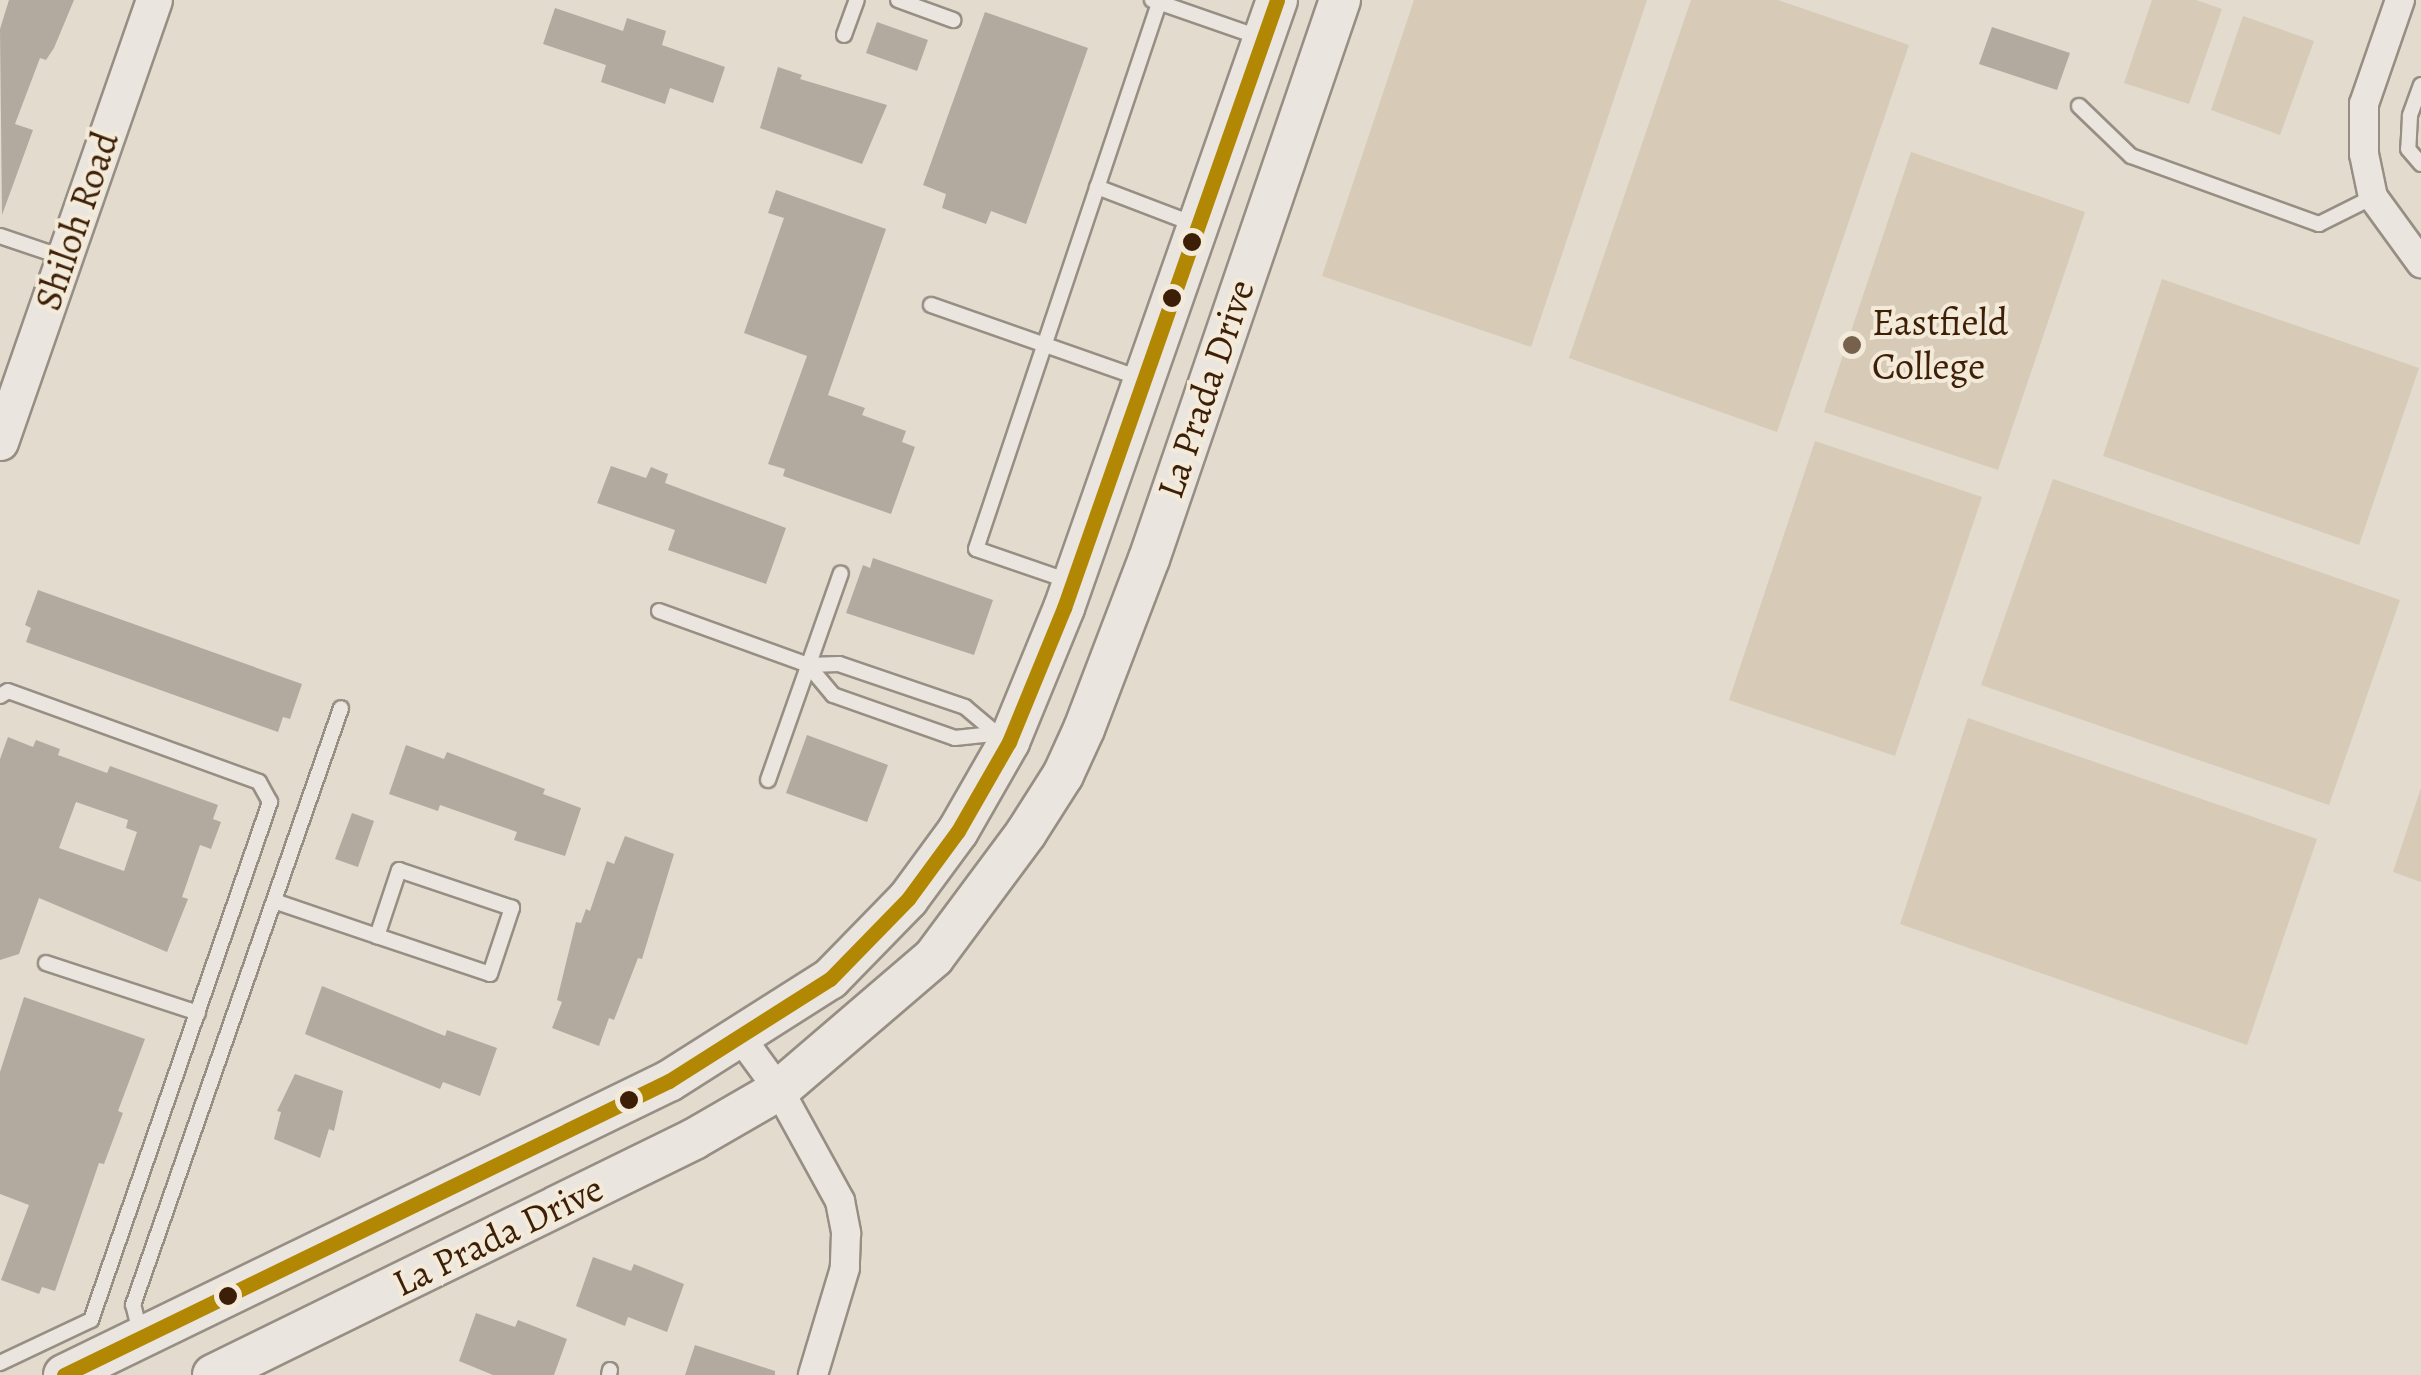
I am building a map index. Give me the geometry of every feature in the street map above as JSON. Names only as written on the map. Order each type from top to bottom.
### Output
[{"type":"main road","name":"La Prada Drive","points":[[83,1371],[142,1336],[669,1082],[830,979],[908,899],[958,831],[1073,583],[1277,0]]},
{"type":"main road","name":"La Prada Drive","points":[[213,1375],[678,1148],[778,1090],[934,957],[1063,776],[1142,576],[1340,0]]},
{"type":"main road","points":[[1143,379],[1202,400]]},
{"type":"main road","points":[[1001,738],[1063,776]]},
{"type":"street","name":"Shiloh Road","points":[[0,442],[154,0]]},
{"type":"street","points":[[2400,0],[2364,104],[2364,154],[2372,197],[2416,246]]},
{"type":"street","points":[[741,1038],[828,1173],[846,1232],[845,1268],[813,1375]]},
{"type":"lane","points":[[844,36],[857,0]]},
{"type":"lane","points":[[898,0],[954,20]]},
{"type":"lane","points":[[1073,583],[976,549],[1155,1],[1264,39]]},
{"type":"lane","points":[[2420,163],[2408,149],[2410,116],[2421,85]]},
{"type":"lane","points":[[2078,106],[2132,156],[2318,224],[2372,197]]},
{"type":"lane","points":[[1096,187],[1200,226]]},
{"type":"lane","points":[[0,236],[65,258]]},
{"type":"lane","points":[[931,306],[1143,379]]},
{"type":"lane","points":[[768,780],[841,574]]},
{"type":"lane","points":[[658,611],[808,665],[839,664],[964,708],[1001,738]]},
{"type":"lane","points":[[808,665],[833,695],[955,738],[1001,738]]},
{"type":"lane","points":[[0,696],[8,691],[259,782],[270,802],[91,1320],[0,1364]]},
{"type":"lane","points":[[142,1336],[133,1305],[341,708]]},
{"type":"lane","points":[[274,901],[377,936],[490,974],[512,908],[399,870],[377,936]]},
{"type":"lane","points":[[46,963],[198,1013]]},
{"type":"shaded area","points":[[1414,0],[1647,0],[1531,347],[1322,276]]},
{"type":"shaded area","points":[[1691,0],[1778,0],[1909,45],[1777,432],[1569,358]]},
{"type":"shaded area","points":[[2152,0],[2196,0],[2222,9],[2189,104],[2124,83]]},
{"type":"shaded area","points":[[2243,16],[2314,41],[2280,135],[2211,110]]},
{"type":"shaded area","points":[[1911,152],[2085,212],[1998,470],[1824,412]]},
{"type":"shaded area","points":[[2162,279],[2419,368],[2359,545],[2103,456]]},
{"type":"shaded area","points":[[1815,441],[1982,497],[1895,756],[1729,700]]},
{"type":"shaded area","points":[[2053,479],[2400,600],[2329,805],[1981,685]]},
{"type":"shaded area","points":[[1968,718],[2317,839],[2247,1045],[1900,924]]},
{"type":"shaded area","points":[[2421,788],[2421,882],[2393,872]]},
{"type":"building","points":[[9,0],[74,0],[54,48],[46,60],[40,58],[15,124],[33,130],[2,215],[0,29]]},
{"type":"building","points":[[555,8],[623,31],[627,18],[666,31],[662,45],[725,67],[713,103],[670,88],[665,104],[601,82],[606,65],[543,44]]},
{"type":"building","points":[[985,12],[1088,48],[1026,224],[991,211],[986,224],[942,208],[946,194],[923,185]]},
{"type":"building","points":[[877,22],[928,40],[917,71],[866,53]]},
{"type":"building","points":[[1992,27],[2070,53],[2057,90],[1979,64]]},
{"type":"building","points":[[778,67],[802,75],[800,79],[887,105],[862,164],[760,128]]},
{"type":"building","points":[[776,190],[886,229],[828,395],[865,408],[862,415],[906,431],[902,442],[915,447],[891,514],[783,476],[785,469],[768,464],[807,356],[744,333],[784,218],[768,213]]},
{"type":"building","points":[[611,466],[646,478],[651,467],[668,474],[665,483],[786,528],[766,584],[668,550],[675,530],[597,503]]},
{"type":"building","points":[[873,558],[993,600],[974,655],[846,613],[863,565],[870,568]]},
{"type":"building","points":[[38,590],[302,684],[290,719],[283,717],[278,732],[26,642],[31,628],[25,625]]},
{"type":"building","points":[[807,735],[888,765],[867,822],[786,793]]},
{"type":"building","points":[[8,737],[33,747],[36,740],[60,749],[58,755],[107,773],[110,766],[218,805],[213,819],[221,822],[211,849],[200,845],[182,897],[188,899],[167,952],[39,898],[19,954],[0,960],[0,759]],"holes":[[[76,802],[128,820],[126,828],[137,832],[124,871],[59,848]]]},
{"type":"building","points":[[406,745],[444,759],[447,752],[545,789],[543,794],[581,808],[565,856],[514,840],[517,832],[440,805],[438,811],[389,794]]},
{"type":"building","points":[[352,813],[374,821],[358,867],[335,859]]},
{"type":"building","points":[[625,836],[674,854],[642,959],[638,958],[614,1020],[609,1018],[599,1046],[552,1028],[562,1002],[557,1000],[576,922],[581,923],[586,909],[590,911],[607,861],[614,864]]},
{"type":"building","points":[[322,986],[445,1036],[447,1030],[497,1048],[480,1096],[443,1082],[440,1089],[305,1034]]},
{"type":"building","points":[[24,997],[145,1039],[118,1111],[123,1113],[104,1164],[99,1163],[55,1291],[42,1287],[39,1294],[1,1280],[29,1205],[0,1194],[0,1072]]},
{"type":"building","points":[[295,1074],[343,1091],[334,1131],[329,1129],[320,1158],[274,1139],[281,1112],[277,1111]]},
{"type":"building","points":[[593,1257],[631,1271],[634,1264],[684,1284],[667,1332],[628,1317],[625,1326],[576,1306]]},
{"type":"building","points":[[476,1313],[515,1327],[518,1320],[567,1339],[554,1375],[493,1375],[459,1361]]},
{"type":"building","points":[[695,1345],[775,1371],[775,1375],[685,1375]]},
{"type":"transit line","points":[[64,1375],[669,1081],[830,979],[908,899],[958,831],[1009,742],[1064,608],[1277,0]]},
{"type":"place","name":"Eastfield College","points":[[1852,345]]}]
